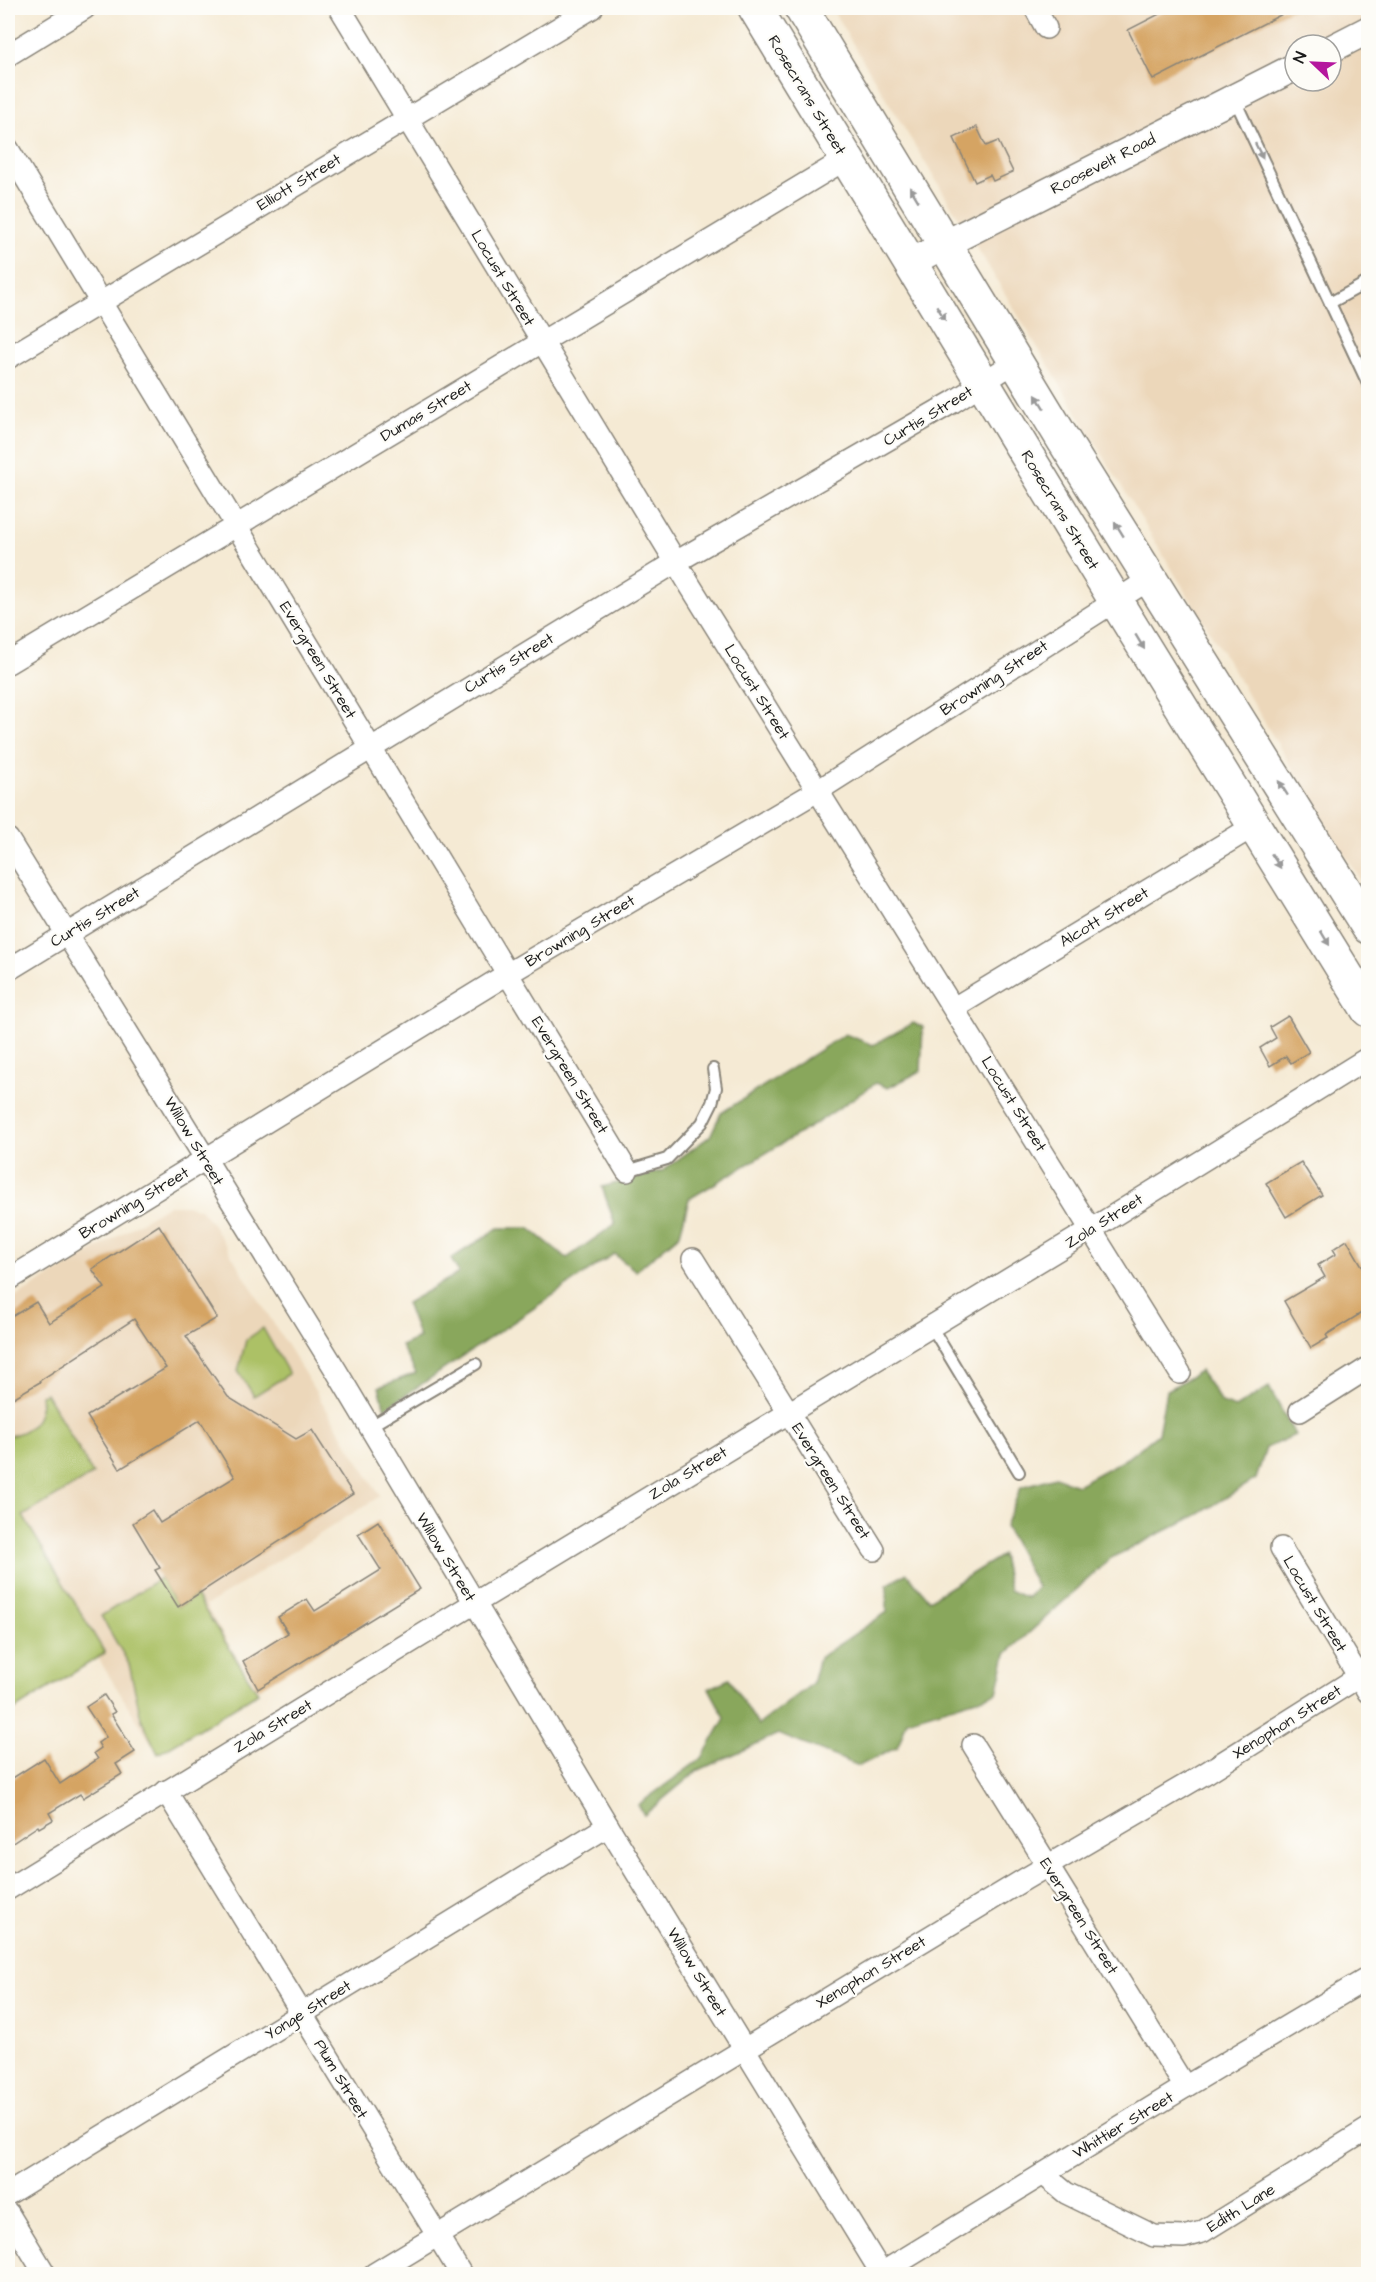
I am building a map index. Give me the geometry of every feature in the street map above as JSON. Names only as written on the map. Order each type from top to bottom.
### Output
[{"type":"main road","name":"Rosecrans Street","points":[[755,8],[982,383],[1368,1010]]},
{"type":"main road","points":[[801,8],[1015,362],[1368,927]]},
{"type":"street","points":[[8,55],[85,8]]},
{"type":"street","name":"Locust Street","points":[[340,8],[676,562],[1180,1373]]},
{"type":"street","name":"Elliott Street","points":[[8,358],[592,8]]},
{"type":"street","points":[[1035,8],[1046,28]]},
{"type":"street","points":[[1343,43],[1368,30]]},
{"type":"street","name":"Roosevelt Road","points":[[911,263],[1283,73]]},
{"type":"street","name":"Evergreen Street","points":[[8,149],[99,303],[509,973],[627,1171]]},
{"type":"street","name":"Dumas Street","points":[[8,663],[846,159]]},
{"type":"street","name":"Curtis Street","points":[[8,970],[676,562],[1015,362]]},
{"type":"street","name":"Browning Street","points":[[8,1280],[509,973],[819,790],[1150,579]]},
{"type":"street","name":"Alcott Street","points":[[954,1008],[1254,826]]},
{"type":"street","name":"Willow Street","points":[[8,839],[369,1427],[473,1604],[881,2274]]},
{"type":"street","name":"Zola Street","points":[[8,1889],[1092,1229],[1368,1058]]},
{"type":"street","name":"Evergreen Street","points":[[693,1260],[874,1550]]},
{"type":"street","points":[[1300,1411],[1368,1368]]},
{"type":"street","name":"Locust Street","points":[[1281,1548],[1366,1680]]},
{"type":"street","name":"Xenophon Street","points":[[374,2274],[1048,1865],[1366,1680]]},
{"type":"street","name":"Evergreen Street","points":[[973,1745],[1185,2087]]},
{"type":"street","name":"Plum Street","points":[[166,1791],[461,2274]]},
{"type":"street","name":"Yonge Street","points":[[8,2194],[608,1826]]},
{"type":"street","name":"Whittier Street","points":[[881,2274],[1185,2087],[1366,1984]]},
{"type":"street","name":"Edith Lane","points":[[1043,2174],[1066,2193],[1154,2236],[1184,2237],[1202,2232],[1368,2129]]},
{"type":"street","points":[[8,2213],[45,2274]]},
{"type":"lane","points":[[1234,98],[1368,384]]},
{"type":"lane","points":[[1330,303],[1368,282]]},
{"type":"lane","points":[[627,1171],[667,1159],[702,1123],[712,1103],[716,1088],[713,1069]]},
{"type":"lane","points":[[931,1326],[1019,1472]]},
{"type":"lane","points":[[369,1427],[476,1364]]},
{"type":"shaded area","points":[[831,8],[1368,8],[1368,893],[990,269]]},
{"type":"shaded area","points":[[169,1205],[186,1205],[200,1209],[211,1222],[380,1496],[206,1606],[258,1693],[158,1754],[98,1658],[8,1714],[8,1302]]},
{"type":"green space","points":[[913,1023],[923,1027],[921,1071],[888,1088],[876,1083],[818,1122],[689,1199],[680,1234],[636,1271],[614,1254],[385,1409],[379,1387],[416,1373],[401,1346],[419,1338],[406,1303],[459,1273],[451,1259],[498,1228],[529,1228],[567,1258],[615,1224],[602,1187],[662,1171],[710,1136],[721,1113],[845,1034],[873,1045]]},
{"type":"green space","points":[[263,1328],[289,1374],[254,1396],[238,1371],[246,1340]]},
{"type":"green space","points":[[1200,1371],[1222,1403],[1235,1408],[1269,1387],[1295,1435],[1266,1448],[1256,1479],[1199,1514],[1111,1558],[1006,1654],[997,1693],[907,1720],[898,1747],[859,1766],[778,1734],[697,1771],[644,1815],[638,1805],[702,1758],[725,1718],[709,1688],[729,1679],[758,1725],[812,1684],[819,1658],[887,1612],[887,1585],[907,1573],[929,1600],[1002,1555],[1009,1590],[1027,1598],[1037,1587],[1005,1526],[1021,1487],[1055,1477],[1077,1485],[1127,1458],[1158,1434],[1166,1391]]},
{"type":"green space","points":[[46,1393],[93,1474],[23,1516],[105,1653],[8,1714],[8,1436],[29,1428],[34,1423],[40,1411],[41,1395]]},
{"type":"green space","points":[[160,1578],[178,1607],[196,1596],[258,1693],[158,1754],[141,1718],[129,1664],[101,1616]]},
{"type":"building","points":[[1171,8],[1294,8],[1153,80],[1128,30]]},
{"type":"building","points":[[977,127],[986,146],[998,141],[1013,172],[993,181],[990,175],[975,182],[954,138]]},
{"type":"building","points":[[1288,1016],[1309,1052],[1291,1063],[1286,1056],[1270,1066],[1260,1048],[1276,1038],[1270,1027]]},
{"type":"building","points":[[1301,1162],[1322,1195],[1286,1217],[1266,1183]]},
{"type":"building","points":[[159,1225],[217,1318],[186,1336],[228,1397],[296,1439],[312,1430],[353,1494],[178,1607],[155,1570],[160,1568],[133,1523],[152,1510],[160,1523],[235,1477],[200,1420],[120,1469],[87,1416],[166,1368],[134,1319],[8,1401],[8,1319],[36,1302],[49,1323],[105,1288],[92,1269]]},
{"type":"building","points":[[1347,1240],[1368,1276],[1368,1309],[1326,1335],[1328,1338],[1311,1348],[1284,1301],[1325,1277],[1318,1265],[1336,1254],[1333,1249]]},
{"type":"building","points":[[378,1521],[420,1589],[258,1689],[243,1661],[288,1633],[278,1617],[307,1599],[315,1611],[381,1570],[358,1534]]},
{"type":"building","points":[[104,1695],[115,1712],[111,1714],[135,1752],[116,1764],[122,1774],[83,1798],[80,1794],[49,1813],[53,1820],[39,1828],[38,1826],[8,1846],[8,1781],[44,1758],[60,1784],[98,1759],[94,1753],[101,1748],[98,1743],[106,1737],[86,1707]]}]
